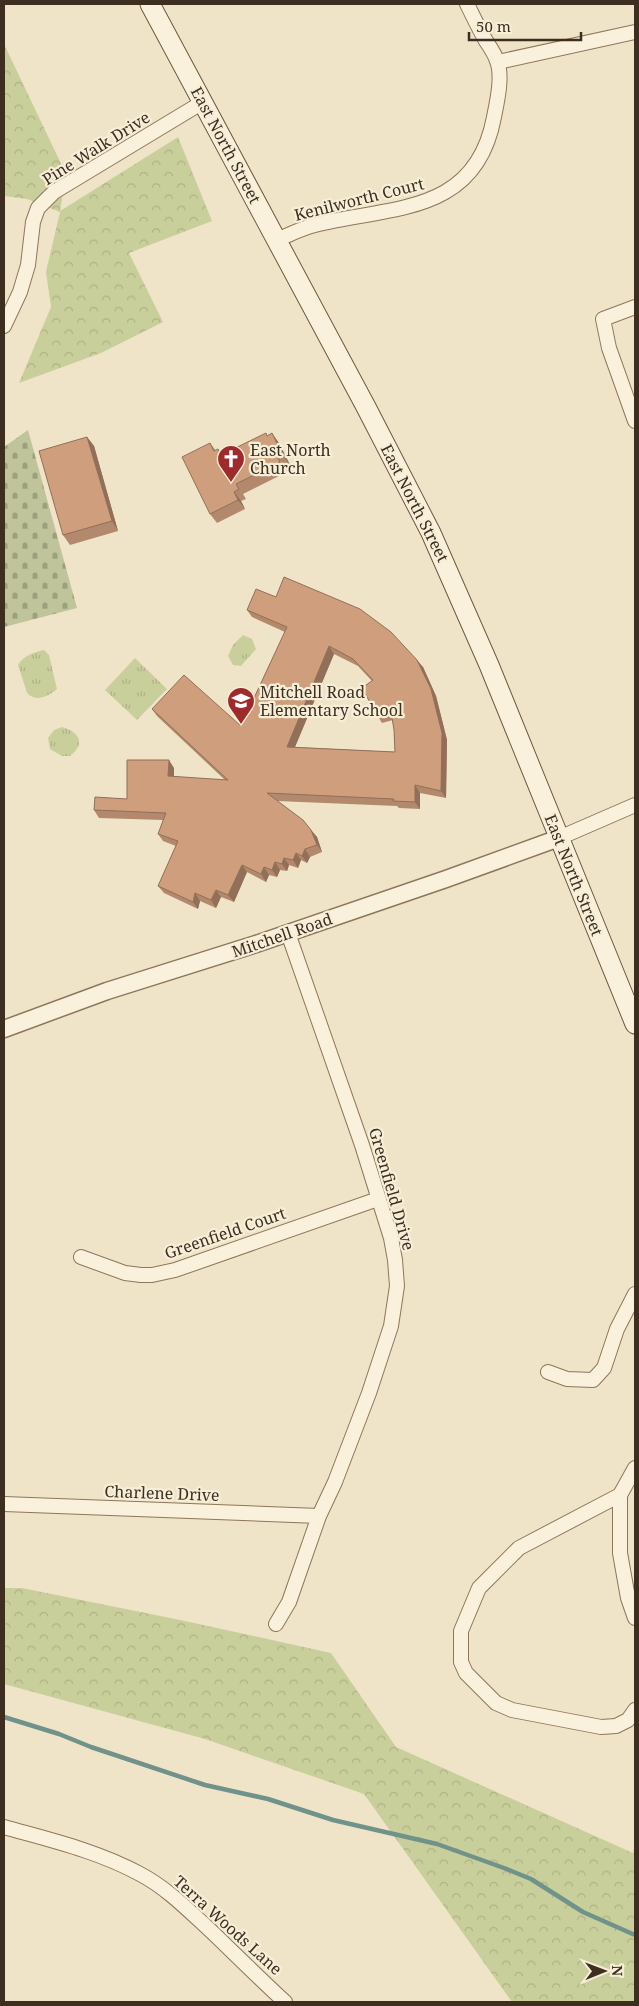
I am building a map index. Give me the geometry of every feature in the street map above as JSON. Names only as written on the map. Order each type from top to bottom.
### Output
[{"type":"main road","name":"East North Street","points":[[150,4],[366,407],[431,533],[490,665],[635,1024]]},
{"type":"street","name":"Kenilworth Court","points":[[276,240],[314,225],[401,209],[433,199],[462,181],[480,160],[492,131],[499,85],[498,62],[467,4]]},
{"type":"street","points":[[498,62],[635,32]]},
{"type":"street","name":"Pine Walk Drive","points":[[4,326],[20,292],[28,265],[33,222],[38,208],[54,192],[203,102]]},
{"type":"street","points":[[635,307],[603,319],[609,348],[635,421]]},
{"type":"street","points":[[559,838],[635,805]]},
{"type":"street","name":"Mitchell Road","points":[[4,1029],[107,992],[446,879],[559,838]]},
{"type":"street","name":"Greenfield Drive","points":[[276,1624],[289,1602],[319,1516],[335,1482],[369,1393],[394,1316],[397,1286],[391,1238],[362,1145],[288,933]]},
{"type":"street","name":"Greenfield Court","points":[[81,1257],[126,1273],[152,1275],[175,1270],[378,1199]]},
{"type":"street","points":[[548,1372],[567,1379],[592,1380],[604,1368],[617,1329],[635,1294]]},
{"type":"street","points":[[635,1468],[620,1495],[620,1553],[628,1598],[635,1618]]},
{"type":"street","points":[[620,1495],[519,1548],[479,1588],[461,1631],[461,1662],[466,1673],[496,1703],[512,1710],[601,1727],[616,1726],[628,1720],[635,1710]]},
{"type":"street","name":"Charlene Drive","points":[[4,1504],[319,1516]]},
{"type":"street","name":"Terra Woods Lane","points":[[4,1827],[80,1849],[142,1875],[162,1888],[192,1914],[285,2002]]},
{"type":"green space","points":[[4,44],[66,174],[60,211],[178,137],[212,221],[129,253],[163,322],[101,353],[19,383],[51,307],[46,272],[60,212],[27,199],[4,196]]},
{"type":"green space","points":[[28,430],[77,608],[4,627],[4,447]]},
{"type":"green space","points":[[243,635],[252,639],[256,649],[241,666],[233,665],[228,656],[233,645]]},
{"type":"green space","points":[[44,650],[49,655],[57,689],[46,696],[34,698],[27,693],[18,665],[29,655]]},
{"type":"green space","points":[[135,658],[167,689],[137,720],[105,690]]},
{"type":"green space","points":[[62,727],[73,732],[79,739],[78,747],[70,756],[62,756],[50,749],[48,738],[54,730]]},
{"type":"green space","points":[[4,1588],[22,1588],[331,1653],[396,1747],[633,1853],[635,1844],[635,2002],[512,2002],[364,1794],[205,1739],[4,1684]]},
{"type":"building","name":"East North Church","points":[[266,433],[267,436],[272,433],[283,456],[278,458],[280,462],[236,484],[239,489],[234,492],[238,500],[210,514],[182,457],[210,443],[214,451],[218,449],[221,455]]},
{"type":"building","points":[[87,437],[112,521],[63,535],[39,451]]},
{"type":"building","points":[[284,577],[360,609],[391,632],[417,660],[431,689],[442,733],[441,791],[415,785],[415,802],[393,801],[394,799],[267,793],[303,820],[311,830],[317,845],[305,849],[302,856],[296,853],[293,860],[284,858],[282,864],[275,862],[272,870],[264,867],[261,874],[242,865],[228,895],[216,890],[211,900],[195,893],[193,902],[158,886],[178,841],[158,834],[166,813],[94,810],[95,797],[127,799],[127,760],[169,760],[168,776],[228,780],[152,709],[184,675],[241,726],[287,627],[247,610],[256,589],[276,597]],"holes":[[[329,646],[353,659],[373,680],[362,688],[377,715],[391,712],[395,752],[287,747]]]},
{"type":"waterway","points":[[4,1717],[59,1734],[91,1747],[205,1785],[268,1799],[333,1820],[437,1844],[531,1879],[583,1912],[635,1935]]},
{"type":"place","name":"East North Church","points":[[231,483]]},
{"type":"place","name":"Mitchell Road Elementary School","points":[[241,725]]}]
